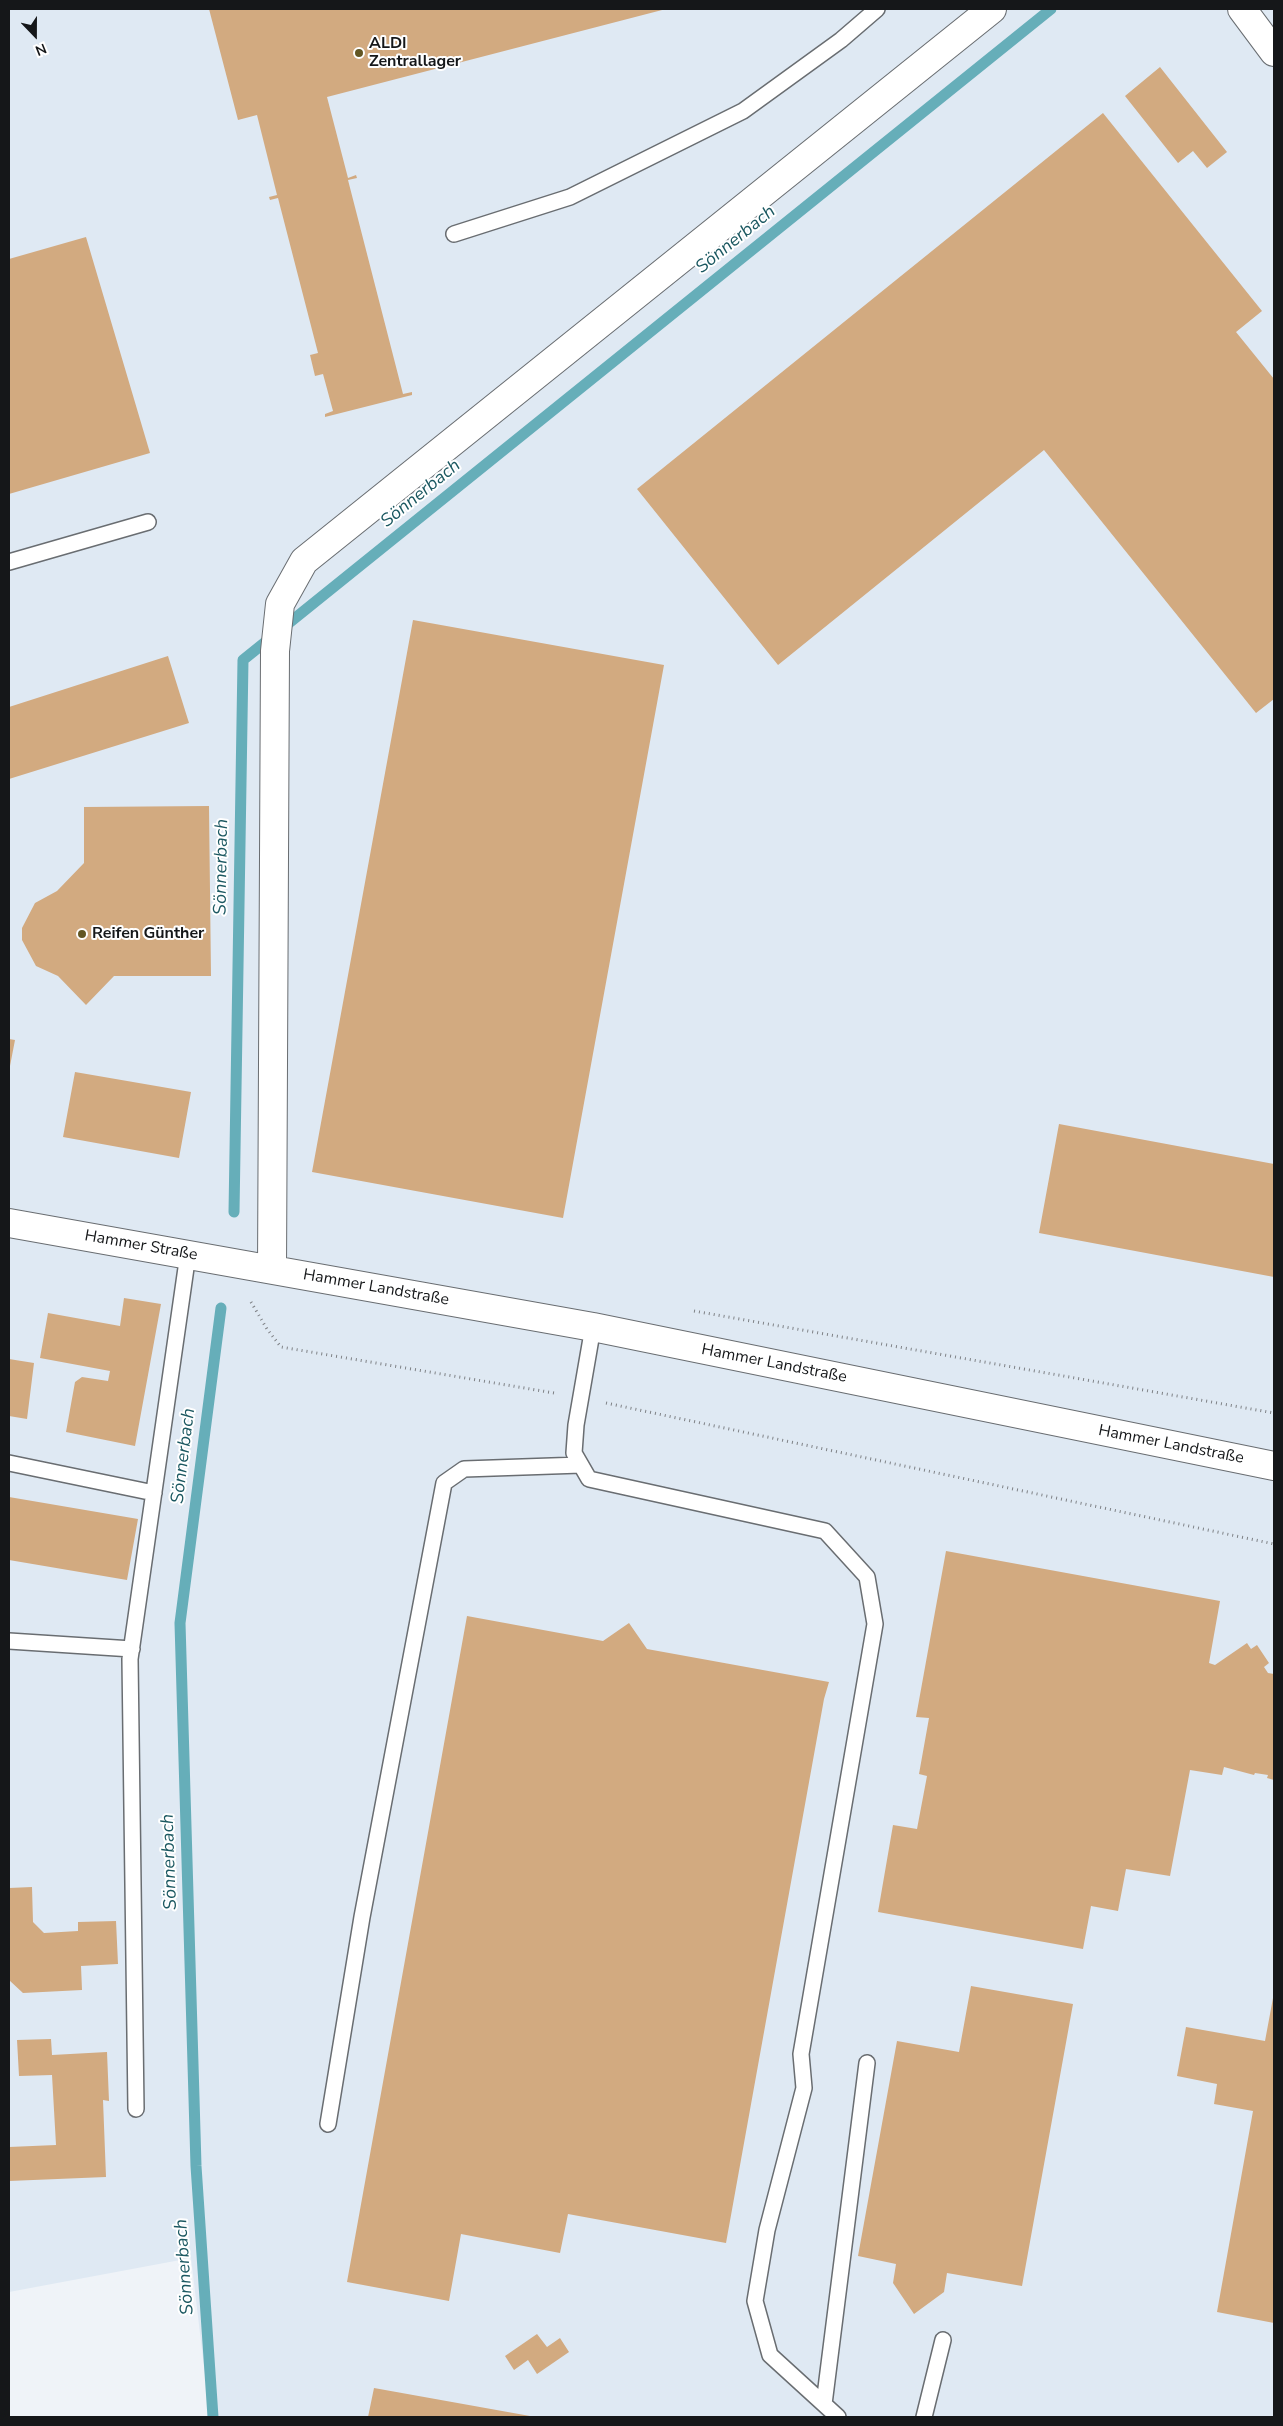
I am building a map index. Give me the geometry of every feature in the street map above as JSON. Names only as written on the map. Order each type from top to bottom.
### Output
[{"type":"street","points":[[272,1269],[275,651],[280,604],[299,569],[304,561],[992,9]]},
{"type":"street","points":[[1242,9],[1274,52]]},
{"type":"street","name":"Hammer Straße","points":[[9,1223],[272,1269]]},
{"type":"street","name":"Hammer Landstraße","points":[[272,1269],[593,1327],[1274,1466]]},
{"type":"lane","points":[[454,234],[570,197],[743,111],[840,40],[877,9]]},
{"type":"lane","points":[[9,562],[148,522]]},
{"type":"lane","points":[[136,2109],[130,1659],[188,1254]]},
{"type":"lane","points":[[593,1327],[574,1453],[589,1479],[825,1531],[867,1577],[875,1624],[801,2054],[804,2088],[767,2230],[755,2301],[770,2355],[838,2417]]},
{"type":"lane","points":[[9,1462],[154,1493]]},
{"type":"lane","points":[[328,2124],[362,1917],[444,1483],[464,1469],[581,1464]]},
{"type":"lane","points":[[9,1641],[132,1649]]},
{"type":"lane","points":[[824,2404],[867,2063]]},
{"type":"lane","points":[[924,2417],[944,2340]]},
{"type":"path","points":[[246,1295],[267,1329],[281,1347],[581,1398],[1274,1544]]},
{"type":"shaded area","points":[[9,9],[1274,9],[1274,2417],[210,2417],[191,2258],[9,2292]]},
{"type":"building","points":[[209,9],[666,9],[327,97],[348,178],[356,175],[357,178],[348,180],[403,394],[412,392],[412,395],[325,417],[325,414],[333,411],[323,374],[315,376],[310,355],[318,353],[278,198],[270,200],[269,197],[277,195],[257,115],[238,120]]},
{"type":"building","points":[[1160,67],[1227,152],[1207,168],[1193,151],[1178,163],[1125,96]]},
{"type":"building","points":[[1103,113],[1262,311],[1236,332],[1274,379],[1274,699],[1256,713],[1044,450],[778,665],[637,489]]},
{"type":"building","points":[[86,237],[150,453],[9,494],[9,259]]},
{"type":"building","points":[[413,620],[664,665],[563,1218],[312,1172]]},
{"type":"building","points":[[168,656],[189,723],[9,779],[9,707]]},
{"type":"building","points":[[209,806],[211,976],[114,976],[86,1005],[58,976],[36,966],[22,940],[22,928],[35,903],[57,891],[84,863],[84,807]]},
{"type":"building","points":[[9,1039],[15,1040],[10,1066],[9,1066]]},
{"type":"building","points":[[75,1072],[191,1092],[179,1158],[63,1137]]},
{"type":"building","points":[[1059,1124],[1274,1164],[1274,1277],[1039,1233]]},
{"type":"building","points":[[124,1298],[161,1304],[135,1446],[66,1432],[75,1382],[82,1377],[108,1381],[110,1371],[40,1358],[48,1313],[120,1326]]},
{"type":"building","points":[[9,1359],[34,1363],[27,1419],[9,1416]]},
{"type":"building","points":[[9,1497],[138,1519],[127,1580],[9,1560]]},
{"type":"building","points":[[946,1551],[1220,1601],[1209,1663],[1215,1665],[1247,1643],[1251,1649],[1257,1645],[1269,1663],[1264,1667],[1268,1673],[1274,1674],[1274,1780],[1267,1778],[1268,1775],[1255,1773],[1254,1775],[1224,1767],[1222,1775],[1190,1770],[1170,1876],[1126,1869],[1118,1911],[1091,1906],[1083,1949],[878,1912],[893,1825],[917,1829],[927,1776],[919,1774],[929,1718],[916,1717]]},
{"type":"building","points":[[467,1616],[603,1641],[629,1623],[647,1649],[829,1682],[824,1699],[726,2243],[568,2214],[560,2253],[461,2234],[449,2301],[347,2282]]},
{"type":"building","points":[[32,1887],[33,1922],[44,1933],[78,1931],[78,1922],[116,1921],[118,1964],[81,1966],[82,1990],[23,1993],[9,1980],[9,1888]]},
{"type":"building","points":[[971,1986],[1073,2004],[1022,2286],[947,2273],[944,2292],[914,2314],[893,2283],[896,2264],[858,2256],[897,2041],[959,2052]]},
{"type":"building","points":[[1273,1998],[1274,2323],[1217,2312],[1253,2111],[1214,2104],[1217,2084],[1177,2076],[1186,2027],[1265,2041]]},
{"type":"building","points":[[51,2039],[52,2055],[107,2052],[109,2101],[103,2100],[106,2177],[9,2181],[9,2147],[56,2145],[52,2075],[19,2076],[17,2040]]},
{"type":"building","points":[[537,2334],[547,2347],[560,2338],[569,2352],[537,2374],[528,2360],[514,2370],[505,2356]]},
{"type":"building","points":[[374,2388],[530,2416],[530,2417],[368,2417]]},
{"type":"waterway","name":"Sönnerbach","points":[[234,1212],[243,660],[1051,9]]},
{"type":"waterway","name":"Sönnerbach","points":[[213,2417],[196,2166],[180,1623],[221,1308]]},
{"type":"place","name":"ALDI Zentrallager","points":[[359,53]]},
{"type":"place","name":"Reifen Günther","points":[[82,934]]}]
